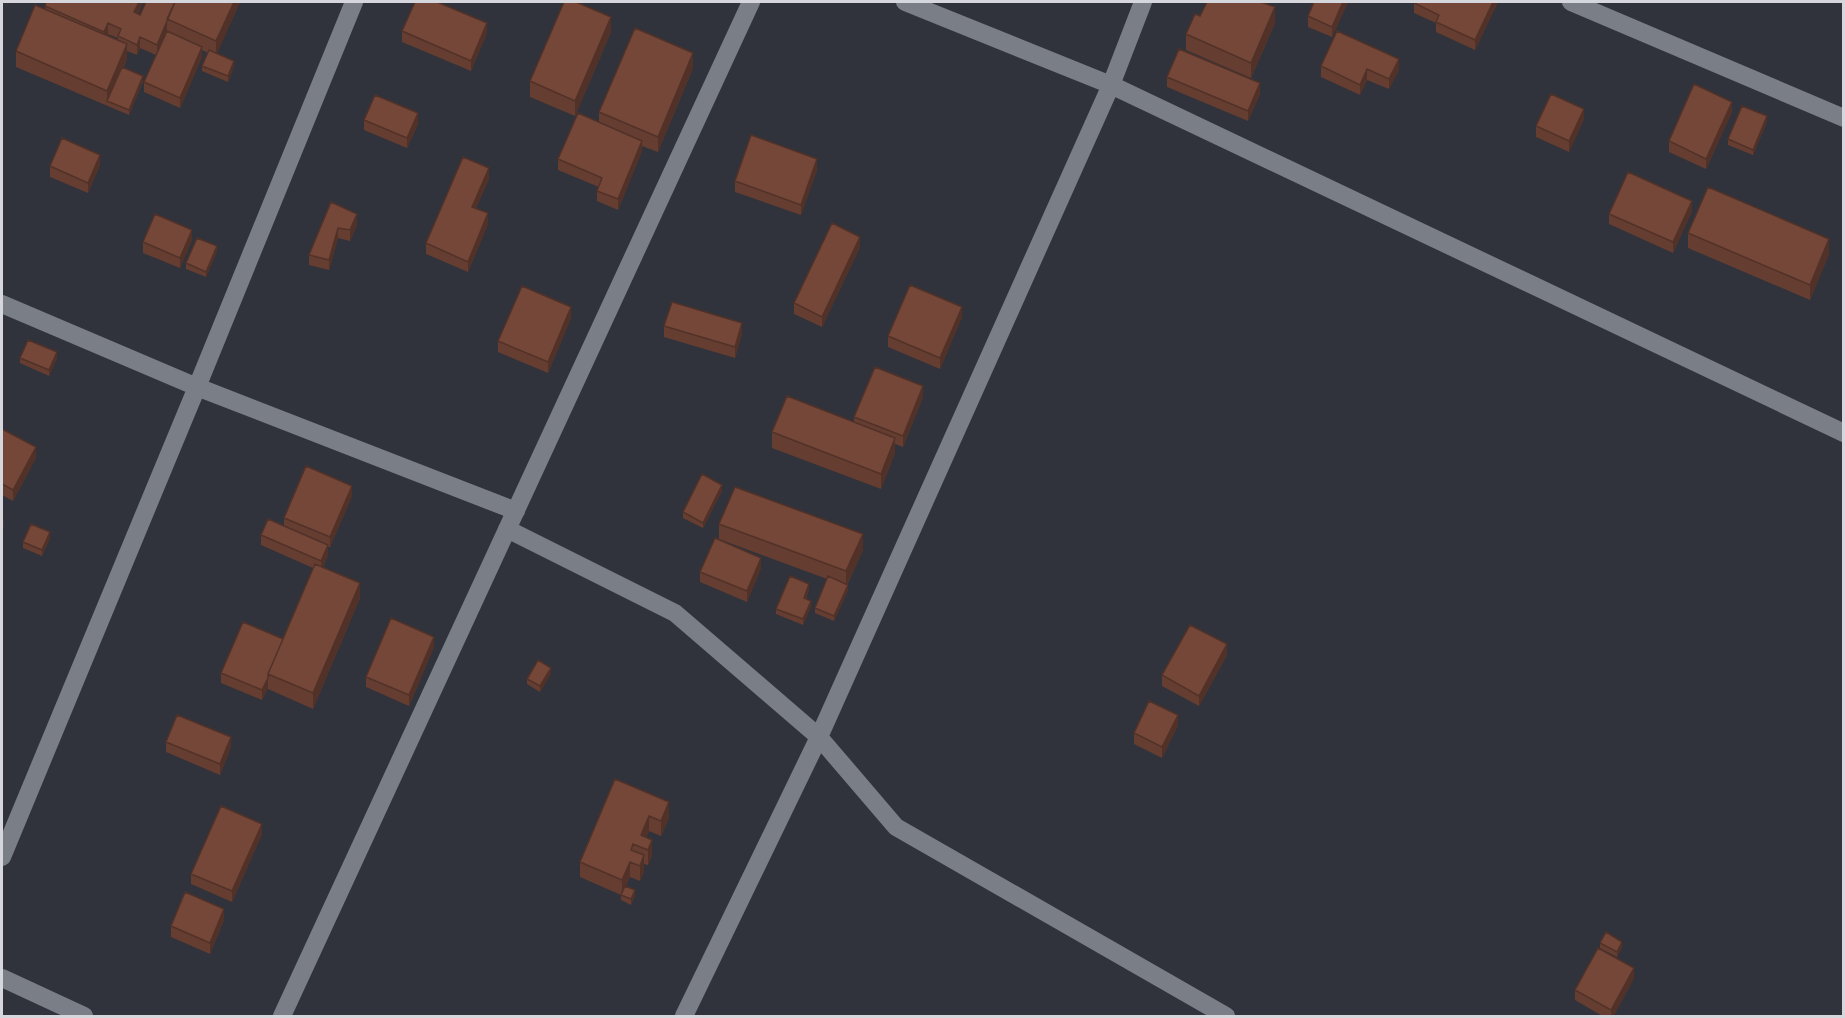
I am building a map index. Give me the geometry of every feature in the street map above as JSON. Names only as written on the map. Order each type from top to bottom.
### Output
[{"type":"street","points":[[2,857],[354,2]]},
{"type":"street","points":[[282,1017],[750,2]]},
{"type":"street","points":[[905,2],[1111,84],[1844,433]]},
{"type":"street","points":[[684,1017],[819,737],[1111,84],[1143,2]]},
{"type":"street","points":[[1571,2],[1844,118]]},
{"type":"street","points":[[2,304],[197,387],[516,512]]},
{"type":"street","points":[[507,529],[675,613],[819,737],[896,827],[1226,1017]]},
{"type":"street","points":[[2,978],[84,1017]]},
{"type":"building","points":[[46,2],[139,2],[134,12],[140,15],[146,2],[175,2],[157,45],[140,37],[137,45],[118,36],[121,29],[108,23],[104,32],[45,6]]},
{"type":"building","points":[[175,2],[234,2],[216,41],[167,19]]},
{"type":"building","points":[[415,2],[437,2],[487,23],[471,61],[402,31]]},
{"type":"building","points":[[564,2],[576,2],[611,17],[575,101],[530,81]]},
{"type":"building","points":[[1207,2],[1261,2],[1275,7],[1251,63],[1186,34],[1195,14],[1200,16]]},
{"type":"building","points":[[1314,2],[1343,2],[1332,27],[1308,16]]},
{"type":"building","points":[[1415,2],[1493,2],[1475,40],[1436,22],[1439,15]]},
{"type":"building","points":[[35,5],[127,44],[107,91],[16,51]]},
{"type":"building","points":[[635,28],[693,53],[658,137],[599,112]]},
{"type":"building","points":[[167,31],[202,47],[180,98],[144,82]]},
{"type":"building","points":[[1337,31],[1399,59],[1389,79],[1367,69],[1360,85],[1321,66]]},
{"type":"building","points":[[1179,49],[1260,83],[1248,111],[1167,77]]},
{"type":"building","points":[[209,50],[234,61],[228,76],[202,66]]},
{"type":"building","points":[[122,67],[143,76],[129,110],[107,101]]},
{"type":"building","points":[[1694,84],[1732,102],[1706,159],[1669,141]]},
{"type":"building","points":[[1551,94],[1584,109],[1569,141],[1536,126]]},
{"type":"building","points":[[375,95],[418,113],[407,138],[364,120]]},
{"type":"building","points":[[1742,106],[1767,116],[1753,150],[1728,139]]},
{"type":"building","points":[[578,113],[642,141],[618,199],[597,191],[602,178],[558,159]]},
{"type":"building","points":[[751,135],[817,159],[801,205],[735,181]]},
{"type":"building","points":[[62,138],[100,155],[88,183],[50,166]]},
{"type":"building","points":[[463,157],[489,168],[472,207],[488,213],[468,262],[426,243]]},
{"type":"building","points":[[1628,172],[1692,201],[1673,242],[1609,214]]},
{"type":"building","points":[[1708,187],[1829,239],[1810,285],[1688,233]]},
{"type":"building","points":[[331,202],[357,214],[350,230],[338,228],[329,260],[309,255]]},
{"type":"building","points":[[155,214],[192,230],[180,258],[143,242]]},
{"type":"building","points":[[832,223],[860,237],[822,317],[794,303]]},
{"type":"building","points":[[197,238],[217,246],[206,272],[186,263]]},
{"type":"building","points":[[910,285],[962,307],[940,358],[888,336]]},
{"type":"building","points":[[522,286],[571,307],[548,362],[498,341]]},
{"type":"building","points":[[672,302],[742,323],[735,347],[664,326]]},
{"type":"building","points":[[28,340],[57,352],[49,370],[20,358]]},
{"type":"building","points":[[875,367],[923,386],[903,436],[854,417]]},
{"type":"building","points":[[787,396],[895,438],[881,474],[772,432]]},
{"type":"building","points":[[2,429],[36,447],[13,490],[2,484]]},
{"type":"building","points":[[306,466],[352,486],[330,537],[284,518]]},
{"type":"building","points":[[702,474],[722,485],[703,523],[683,512]]},
{"type":"building","points":[[735,487],[863,534],[846,571],[719,524]]},
{"type":"building","points":[[268,519],[328,545],[321,561],[261,535]]},
{"type":"building","points":[[31,524],[50,532],[42,550],[23,542]]},
{"type":"building","points":[[715,538],[761,558],[747,591],[700,572]]},
{"type":"building","points":[[315,564],[360,583],[313,693],[268,674]]},
{"type":"building","points":[[790,576],[809,584],[804,598],[811,601],[803,619],[776,609]]},
{"type":"building","points":[[828,576],[848,585],[834,616],[815,608]]},
{"type":"building","points":[[391,618],[434,637],[409,695],[366,677]]},
{"type":"building","points":[[243,622],[283,639],[262,690],[221,673]]},
{"type":"building","points":[[1190,625],[1227,644],[1199,696],[1162,675]]},
{"type":"building","points":[[538,660],[551,668],[540,686],[527,679]]},
{"type":"building","points":[[1149,701],[1178,715],[1162,747],[1134,733]]},
{"type":"building","points":[[177,715],[231,737],[220,764],[166,742]]},
{"type":"building","points":[[615,779],[669,802],[661,821],[649,816],[641,835],[652,840],[648,850],[633,844],[631,850],[644,855],[640,866],[630,862],[622,880],[580,862]]},
{"type":"building","points":[[221,806],[262,824],[232,891],[191,874]]},
{"type":"building","points":[[625,886],[635,890],[631,899],[621,895]]},
{"type":"building","points":[[185,892],[224,909],[210,943],[171,926]]},
{"type":"building","points":[[1606,932],[1622,942],[1617,952],[1600,943]]},
{"type":"building","points":[[1598,948],[1634,968],[1611,1010],[1575,990]]}]
